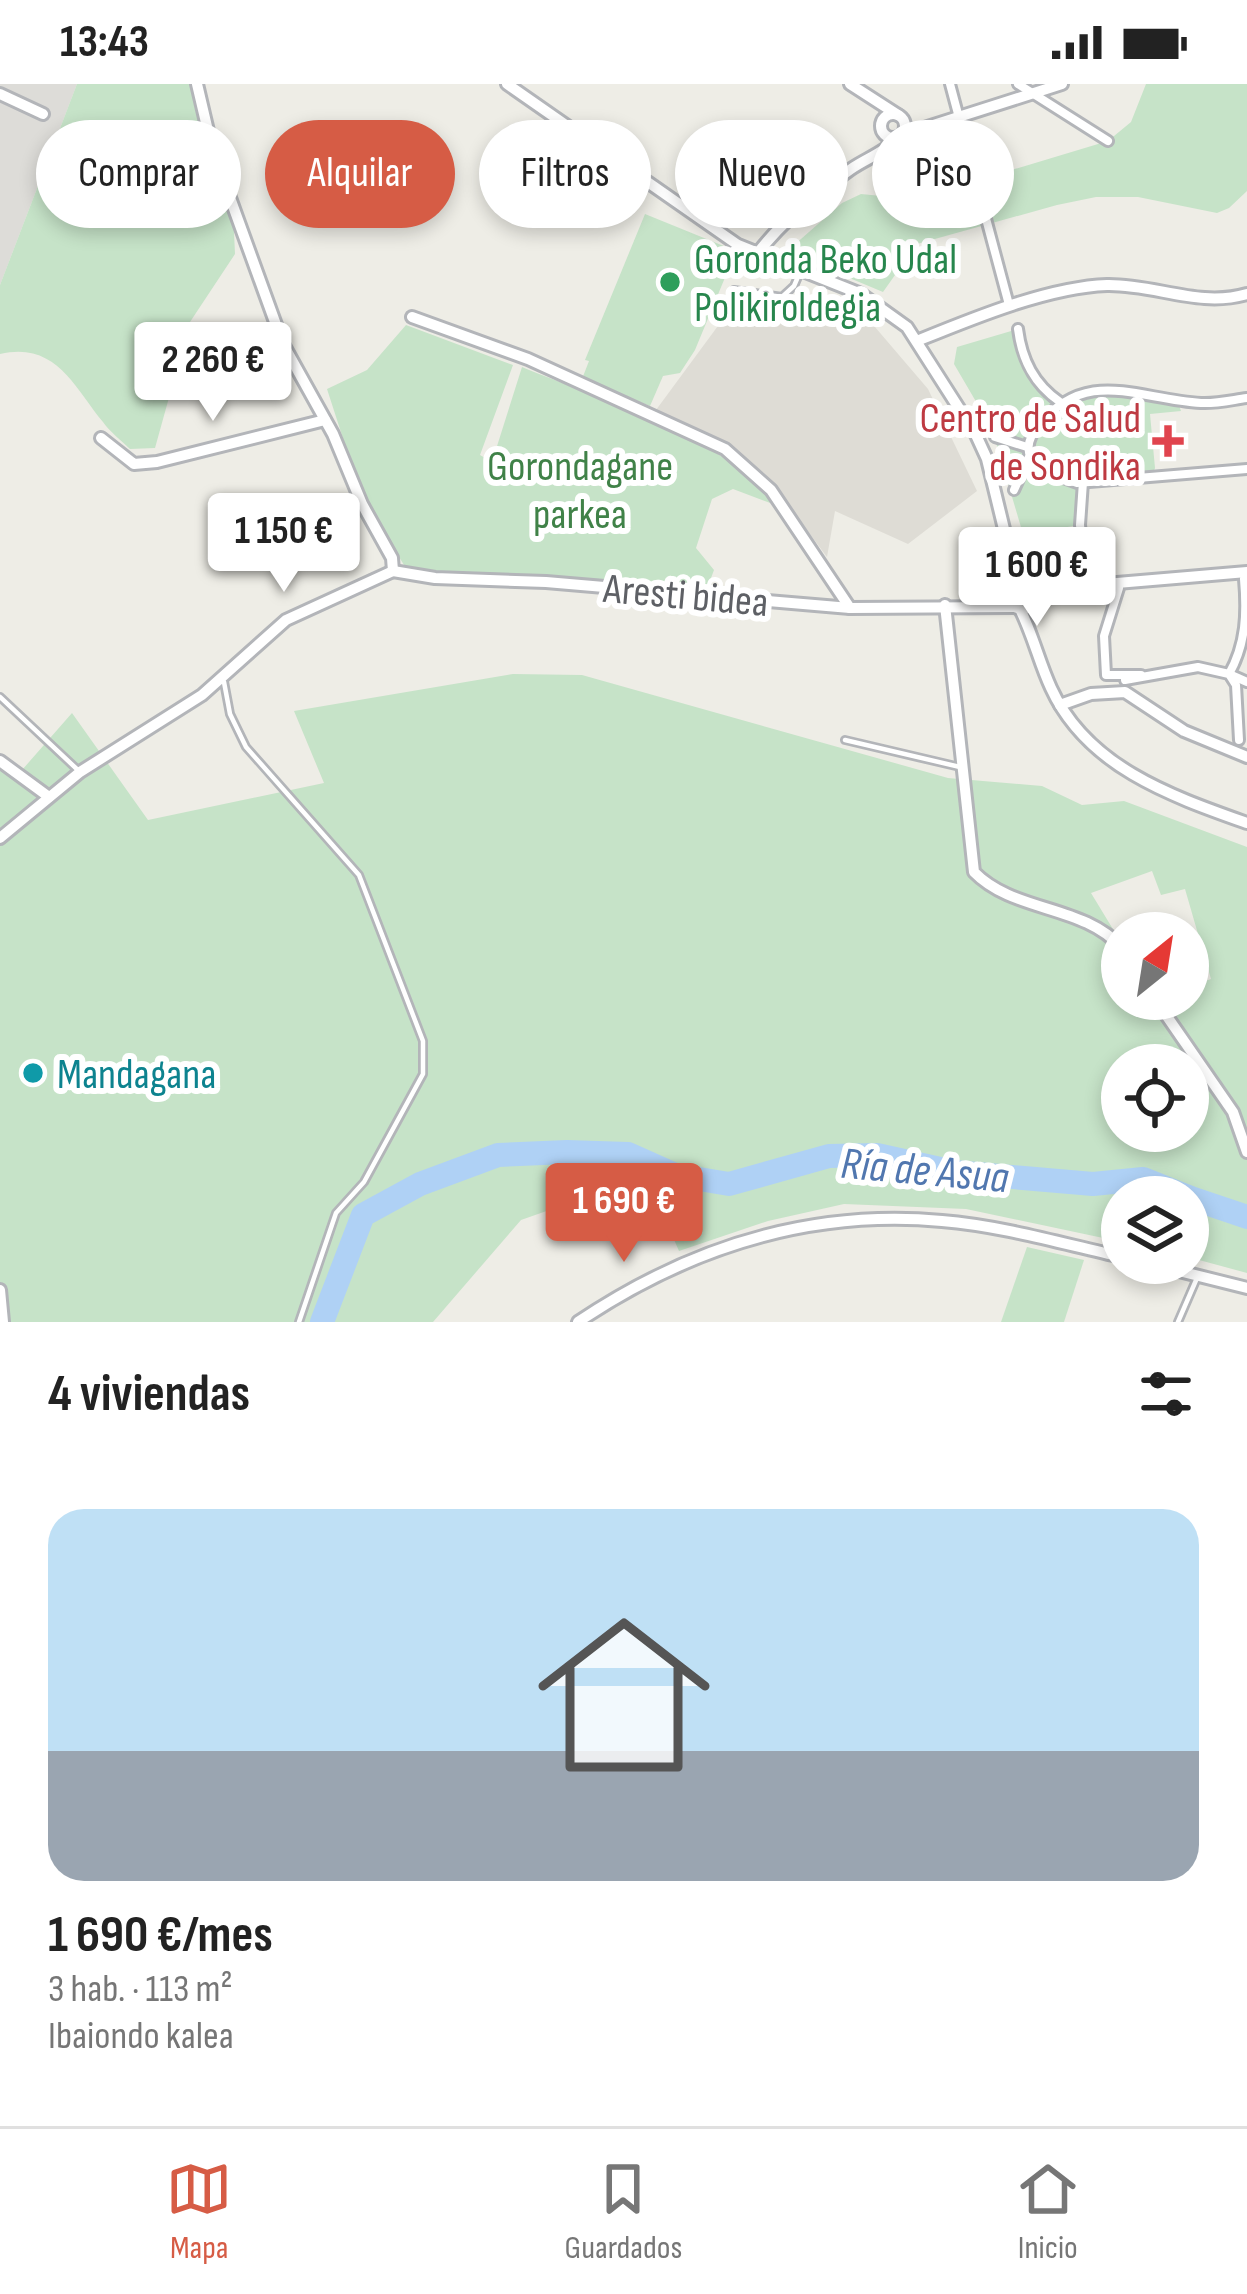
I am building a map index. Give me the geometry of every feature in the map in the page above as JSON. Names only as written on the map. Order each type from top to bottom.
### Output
[{"type":"street","points":[[0,838],[80,772],[223,679],[286,620],[392,571],[392,558],[283,344],[212,148],[197,84]]},
{"type":"street","points":[[507,84],[638,179],[757,254],[861,294],[899,320],[963,411],[987,460],[1020,601],[1060,705],[1075,728],[1138,779],[1247,824]]},
{"type":"street","points":[[850,84],[902,120]]},
{"type":"street","points":[[950,84],[1008,301]]},
{"type":"street","points":[[1018,84],[1108,141]]},
{"type":"street","points":[[948,120],[1062,84]]},
{"type":"street","points":[[0,94],[43,114]]},
{"type":"street","points":[[866,95],[879,120]]},
{"type":"street","points":[[886,120],[890,114],[898,115]]},
{"type":"street","points":[[866,159],[872,147]]},
{"type":"street","points":[[757,254],[812,197],[872,156]]},
{"type":"street","points":[[917,341],[1026,302],[1102,285],[1211,300],[1247,294]]},
{"type":"street","points":[[412,317],[528,359],[725,448],[772,490],[850,608]]},
{"type":"street","points":[[1018,329],[1032,374],[1060,402]]},
{"type":"street","points":[[1014,490],[1031,434],[1060,402],[1118,390],[1204,404],[1247,398]]},
{"type":"street","points":[[101,438],[134,464],[325,421]]},
{"type":"street","points":[[995,437],[1028,452],[1035,468],[1083,482],[1247,470]]},
{"type":"street","points":[[1083,482],[1080,525],[1088,583]]},
{"type":"street","points":[[1012,562],[1027,585]]},
{"type":"street","name":"Aresti bidea","points":[[392,571],[850,608],[981,605],[1020,601],[1088,583],[1245,576]]},
{"type":"street","points":[[1229,674],[1238,659],[1246,624],[1245,576]]},
{"type":"street","points":[[1020,601],[1027,585]]},
{"type":"street","points":[[1020,601],[1027,585]]},
{"type":"street","name":"Aresti bidea","points":[[1027,585],[1058,588]]},
{"type":"street","points":[[1119,588],[1104,636],[1106,675],[1134,672],[1142,676]]},
{"type":"street","points":[[945,605],[974,872],[982,881],[1009,893],[1101,928]]},
{"type":"street","points":[[1125,680],[1198,668],[1247,682]]},
{"type":"street","points":[[1229,674],[1236,685],[1239,740]]},
{"type":"street","points":[[1060,705],[1091,694],[1125,692],[1184,730],[1247,757]]},
{"type":"street","points":[[0,761],[49,797]]},
{"type":"street","points":[[1169,1020],[1233,1112],[1247,1151]]},
{"type":"street","points":[[578,1322],[630,1288],[698,1256],[827,1222],[943,1221],[1101,1253]]},
{"type":"street","points":[[1209,1277],[1247,1288]]},
{"type":"street","points":[[0,1290],[3,1322]]},
{"type":"lane","points":[[783,310],[734,290],[782,297],[800,272]]},
{"type":"lane","points":[[223,679],[230,714],[246,747],[359,875],[423,1042],[423,1074],[364,1183],[336,1213],[299,1322]]},
{"type":"lane","points":[[0,697],[80,772]]},
{"type":"lane","points":[[845,740],[960,767]]},
{"type":"lane","points":[[1178,1322],[1195,1284]]},
{"type":"shaded area","points":[[0,84],[77,84],[63,120],[36,120],[36,191],[0,285]]},
{"type":"shaded area","points":[[797,294],[847,310],[875,327],[928,389],[977,491],[908,544],[835,511],[827,557],[765,474],[728,443],[656,410],[726,315],[787,318]]},
{"type":"green space","points":[[77,84],[204,84],[208,120],[63,120]]},
{"type":"green space","points":[[1146,84],[1247,84],[1247,191],[1217,213],[1138,197],[1096,197],[1014,217],[1014,169],[1108,141],[1131,122]]},
{"type":"green space","points":[[36,191],[36,228],[234,228],[235,254],[190,322],[155,448],[130,449],[50,361],[36,354],[0,354],[0,285]]},
{"type":"green space","points":[[872,195],[872,228],[974,228],[917,244],[883,292],[792,254],[793,246],[814,228],[848,228],[848,200]]},
{"type":"green space","name":"Goronda Beko Udal Polikiroldegia","points":[[651,216],[736,251],[695,350],[680,373],[663,376],[650,406],[582,379],[589,361],[585,360],[639,228],[651,228]]},
{"type":"green space","name":"Gorondagane parkea","points":[[406,325],[513,365],[480,455],[492,462],[522,367],[695,440],[727,459],[773,504],[733,489],[712,499],[696,548],[714,570],[708,586],[407,570],[361,494],[327,389],[367,370]]},
{"type":"green space","points":[[1018,329],[1032,374],[1059,402],[1092,391],[1177,400],[1181,411],[1150,414],[1152,477],[1077,484],[1080,525],[1023,534],[992,429],[954,364],[957,347]]},
{"type":"green space","points":[[513,674],[582,675],[948,778],[1042,786],[1082,805],[1124,801],[1247,847],[1247,1273],[1209,1263],[1209,1176],[1101,1176],[1101,1238],[966,1209],[844,1204],[768,1221],[679,1251],[646,1176],[521,1220],[433,1322],[0,1322],[0,768],[15,778],[72,713],[148,820],[324,783],[294,711]]},
{"type":"green space","points":[[1027,1247],[1084,1260],[1064,1322],[1001,1322]]},
{"type":"waterway","name":"Ría de Asua","points":[[322,1322],[363,1215],[420,1184],[498,1155],[628,1154],[675,1175],[729,1184],[829,1156],[877,1155],[954,1172],[1101,1183]]},
{"type":"waterway","name":"Ría de Asua","points":[[1209,1204],[1247,1217]]},
{"type":"place","name":"Goronda Beko Udal Polikiroldegia","points":[[670,282]]},
{"type":"place","name":"Centro de Salud de Sondika","points":[[1168,441]]},
{"type":"place","name":"Mandagana","points":[[33,1073]]}]
